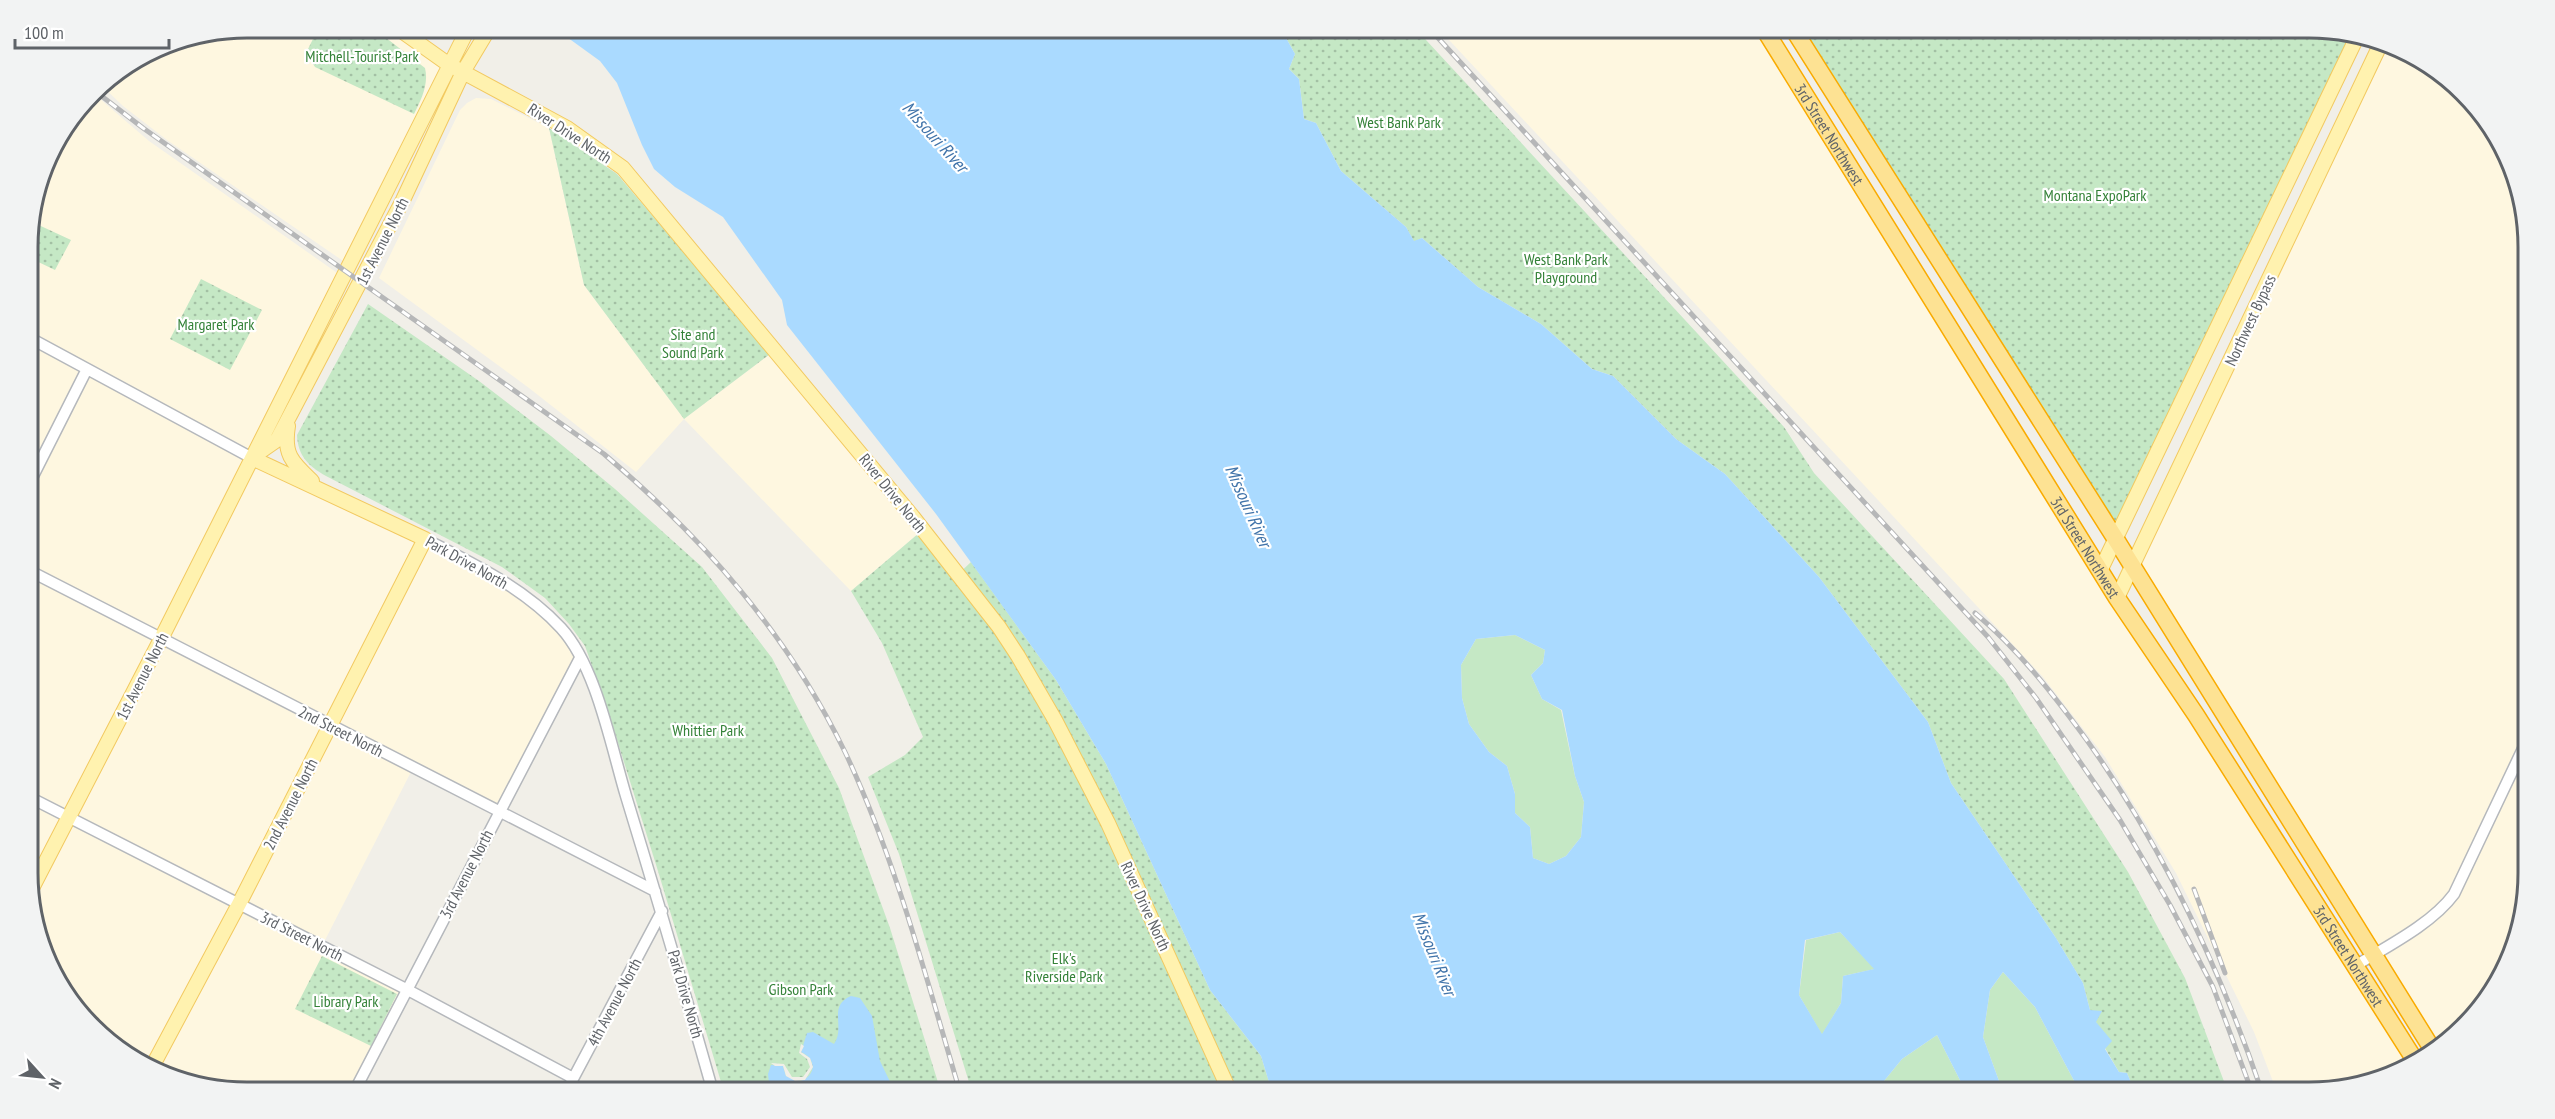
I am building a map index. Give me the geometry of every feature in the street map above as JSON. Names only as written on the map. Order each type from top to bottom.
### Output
[{"type":"highway","name":"3rd Street Northwest","points":[[1770,38],[2117,598],[2196,714],[2411,1054]]},
{"type":"highway","name":"3rd Street Northwest","points":[[1799,38],[2115,538],[2429,1043]]},
{"type":"main road","name":"River Drive North","points":[[411,38],[448,64],[567,128],[623,168],[913,517],[999,627],[1036,685],[1108,823],[1225,1082]]},
{"type":"main road","name":"1st Avenue North","points":[[38,876],[162,637],[462,38]]},
{"type":"main road","name":"1st Avenue North","points":[[252,458],[277,440],[403,200],[463,72],[482,38]]},
{"type":"main road","name":"Northwest Bypass","points":[[2100,571],[2354,43]]},
{"type":"main road","name":"Northwest Bypass","points":[[2117,598],[2378,50]]},
{"type":"main road","points":[[290,415],[285,443],[288,453],[293,463],[322,490]]},
{"type":"main road","name":"Park Drive North","points":[[252,458],[425,539]]},
{"type":"main road","name":"2nd Avenue North","points":[[155,1061],[239,904],[425,539]]},
{"type":"street","name":"Park Drive North","points":[[38,342],[252,458]]},
{"type":"street","points":[[38,466],[87,369]]},
{"type":"street","name":"Park Drive North","points":[[425,539],[508,583],[562,629],[580,657],[596,696],[662,912],[710,1082]]},
{"type":"street","name":"2nd Street North","points":[[38,575],[655,891]]},
{"type":"street","name":"3rd Avenue North","points":[[359,1082],[580,657]]},
{"type":"street","points":[[2355,966],[2430,918],[2454,894],[2518,761]]},
{"type":"street","name":"3rd Street North","points":[[38,802],[406,989],[573,1078]]},
{"type":"street","name":"4th Avenue North","points":[[571,1082],[662,912]]},
{"type":"shaded area","points":[[411,38],[448,64],[349,265],[167,140],[107,91],[130,73],[154,59],[179,49],[219,39]]},
{"type":"shaded area","points":[[1447,38],[1770,38],[2411,1054],[2376,1070],[2349,1077],[2322,1081],[2273,1081],[2254,1032],[2176,873],[2105,757],[2043,677]]},
{"type":"shaded area","points":[[2378,50],[2413,65],[2456,99],[2490,142],[2502,166],[2510,192],[2516,219],[2518,246],[2518,873],[2516,900],[2502,953],[2490,977],[2466,1010],[2429,1043],[2133,568]]},
{"type":"shaded area","points":[[476,98],[491,99],[549,128],[584,285],[684,419],[636,472],[529,388],[379,278],[460,110]]},
{"type":"shaded area","points":[[99,99],[149,141],[343,277],[252,458],[425,539],[541,609],[580,658],[498,811],[413,768],[322,946],[406,989],[359,1082],[219,1080],[166,1066],[142,1054],[119,1038],[81,1000],[65,977],[53,953],[39,900],[38,873],[38,233],[45,192],[53,166],[65,142]]},
{"type":"shaded area","points":[[770,354],[919,533],[851,591],[684,419]]},
{"type":"green space","name":"Mitchell-Tourist Park","points":[[314,38],[386,38],[425,68],[422,98],[414,114],[315,67],[306,53]]},
{"type":"green space","name":"West Bank Park","points":[[1286,38],[1424,38],[1784,427],[1814,473],[2004,679],[2128,872],[2185,978],[2224,1081],[2130,1081],[2127,1073],[2119,1072],[2105,1048],[2090,1010],[2083,983],[2056,938],[1951,783],[1928,722],[1819,577],[1725,474],[1676,439],[1613,376],[1592,369],[1541,324],[1478,287],[1422,238],[1414,242],[1406,227],[1341,171],[1316,123],[1304,119],[1299,79],[1289,69],[1295,54]]},
{"type":"green space","name":"Montana ExpoPark","points":[[1799,38],[2309,38],[2336,39],[2354,43],[2115,538]]},
{"type":"green space","name":"Site and Sound Park","points":[[549,128],[617,174],[770,354],[684,419],[584,285]]},
{"type":"green space","points":[[39,225],[71,240],[55,270],[38,262]]},
{"type":"green space","name":"Margaret Park","points":[[201,279],[262,310],[230,370],[170,339]]},
{"type":"green space","name":"Whittier Park","points":[[368,304],[479,381],[551,436],[615,489],[702,567],[772,658],[839,788],[890,928],[938,1082],[721,1082],[658,871],[609,714],[585,646],[545,598],[502,567],[314,468],[302,455],[297,435]]},
{"type":"green space","name":"Elk's Riverside Park","points":[[919,533],[953,579],[971,562],[1056,680],[1106,764],[1210,990],[1261,1056],[1269,1082],[969,1082],[899,854],[868,777],[905,755],[923,737],[882,643],[851,591]]},
{"type":"green space","points":[[1515,635],[1545,650],[1543,663],[1531,675],[1542,699],[1561,710],[1575,776],[1584,802],[1581,837],[1566,856],[1549,864],[1533,858],[1530,827],[1515,813],[1515,794],[1507,766],[1489,752],[1469,724],[1462,698],[1461,665],[1476,639]]},
{"type":"green space","points":[[1840,932],[1875,969],[1843,976],[1841,1003],[1822,1035],[1799,995],[1806,940]]},
{"type":"green space","name":"Library Park","points":[[322,956],[397,994],[371,1046],[295,1009]]},
{"type":"green space","points":[[2003,972],[2035,1007],[2074,1081],[1999,1081],[1983,1037],[1990,990]]},
{"type":"green space","points":[[1937,1035],[1960,1081],[1884,1081],[1902,1059]]},
{"type":"water","name":"Missouri River","points":[[568,38],[1286,38],[1295,54],[1289,69],[1299,79],[1304,119],[1316,123],[1341,171],[1406,227],[1414,241],[1422,238],[1478,287],[1541,324],[1592,369],[1613,376],[1676,439],[1725,474],[1819,577],[1928,722],[1951,783],[2056,938],[2083,983],[2090,1010],[2102,1011],[2096,1022],[2112,1041],[2105,1049],[2119,1072],[2127,1073],[2130,1081],[2074,1081],[2035,1007],[2003,972],[1990,990],[1983,1037],[1999,1081],[1960,1081],[1937,1035],[1902,1059],[1884,1081],[1269,1082],[1261,1056],[1210,990],[1106,764],[1056,680],[936,514],[787,325],[782,300],[723,217],[675,187],[654,169],[617,83],[600,61]],"holes":[[[1515,635],[1545,650],[1543,663],[1531,675],[1542,699],[1562,710],[1575,776],[1584,802],[1581,837],[1566,856],[1549,864],[1533,858],[1530,827],[1515,813],[1515,794],[1507,766],[1489,752],[1469,724],[1462,698],[1461,665],[1476,639]],[[1840,932],[1874,969],[1843,976],[1841,1003],[1822,1034],[1799,995],[1805,940]]]},
{"type":"water","points":[[851,996],[860,998],[872,1016],[880,1061],[890,1082],[769,1082],[768,1074],[771,1065],[783,1066],[786,1076],[800,1081],[809,1075],[813,1067],[812,1063],[801,1052],[807,1033],[813,1032],[834,1044],[838,1031],[838,1011],[844,1000]]},
{"type":"pier","points":[[801,1044],[804,1046],[801,1052],[810,1058],[813,1067],[805,1080],[795,1081],[786,1076],[783,1066],[775,1066],[771,1063],[784,1064],[792,1077],[803,1077],[810,1067],[807,1059],[799,1053]]},
{"type":"railway","points":[[1438,38],[1988,637],[2036,698],[2120,820],[2170,905],[2213,987],[2248,1081]]},
{"type":"railway","points":[[102,96],[143,128],[604,454],[641,486],[709,554],[770,628],[797,667],[845,752],[895,877],[957,1082]]},
{"type":"railway","points":[[1975,613],[2020,657],[2061,705],[2114,780],[2140,822],[2208,953],[2258,1081]]},
{"type":"railway","points":[[2194,889],[2225,973]]},
{"type":"park label","name":"West Bank Park Playground","points":[[1566,268]]},
{"type":"park label","name":"Gibson Park","points":[[801,989]]}]
